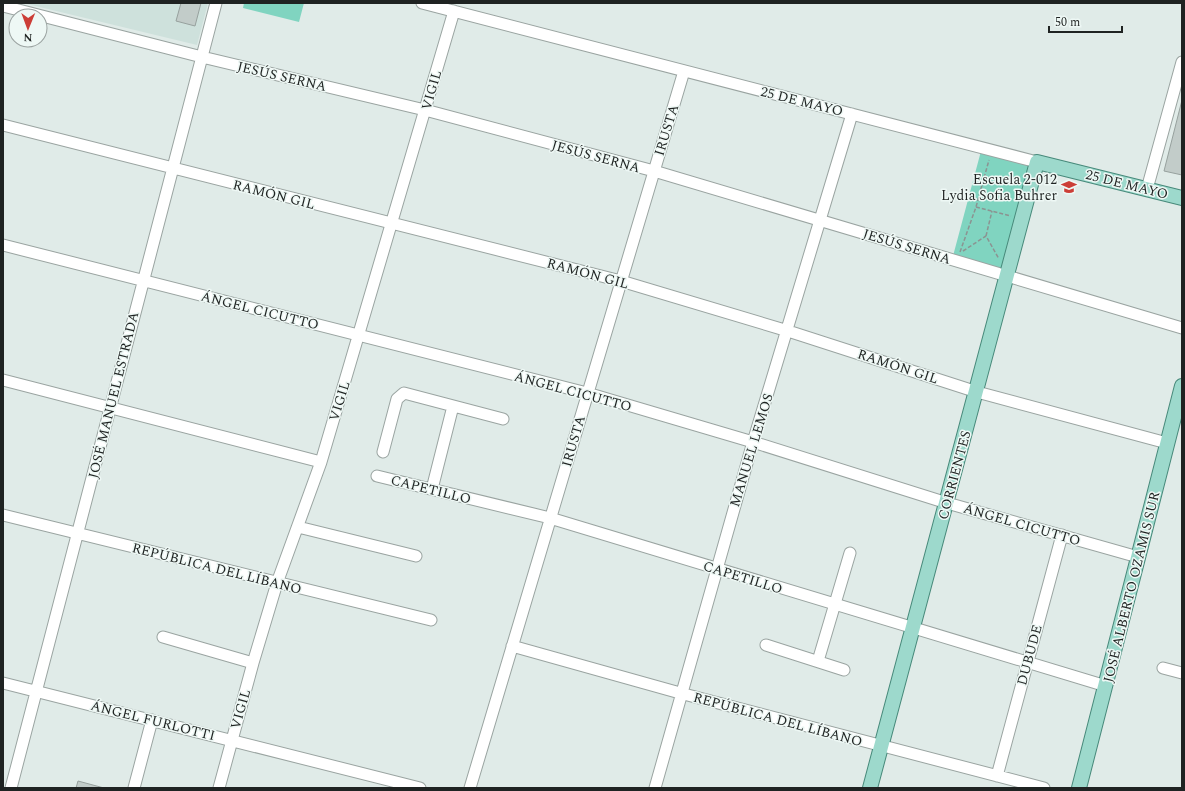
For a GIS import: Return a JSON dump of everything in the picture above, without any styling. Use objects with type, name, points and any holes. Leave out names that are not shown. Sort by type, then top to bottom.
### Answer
[{"type":"main road","name":"25 DE MAYO","points":[[1038,162],[1182,198]]},
{"type":"main road","name":"CORRIENTES","points":[[870,788],[1038,162]]},
{"type":"main road","name":"JOSÉ ALBERTO OZAMIS SUR","points":[[1079,788],[1182,388]]},
{"type":"street","name":"JOSÉ MANUEL ESTRADA","points":[[11,788],[216,3]]},
{"type":"street","name":"25 DE MAYO","points":[[422,3],[1038,162]]},
{"type":"street","name":"JESÚS SERNA","points":[[3,6],[202,57],[425,110],[654,171],[820,220],[1008,272],[1182,328]]},
{"type":"street","name":"VIGIL","points":[[219,788],[231,740],[277,583],[321,462],[454,11]]},
{"type":"street","points":[[1147,189],[1182,62]]},
{"type":"street","name":"IRUSTA","points":[[470,788],[684,70]]},
{"type":"street","name":"MANUEL LEMOS","points":[[654,788],[753,442],[852,114]]},
{"type":"street","name":"RAMÓN GIL","points":[[3,125],[621,281],[788,330],[977,392],[1167,443]]},
{"type":"street","name":"ÁNGEL CICUTTO","points":[[3,246],[359,334],[587,394],[753,442],[947,503],[1138,557]]},
{"type":"street","points":[[3,380],[321,462]]},
{"type":"street","points":[[383,452],[397,398],[404,392],[503,419]]},
{"type":"street","points":[[432,489],[453,406]]},
{"type":"street","name":"CAPETILLO","points":[[377,476],[550,518],[1106,686]]},
{"type":"street","name":"REPÚBLICA DEL LÍBANO","points":[[3,515],[431,620]]},
{"type":"street","points":[[298,527],[416,556]]},
{"type":"street","name":"DUBUDE","points":[[997,776],[1062,535]]},
{"type":"street","points":[[818,661],[850,553]]},
{"type":"street","points":[[163,637],[253,663]]},
{"type":"street","points":[[766,645],[844,670]]},
{"type":"street","name":"REPÚBLICA DEL LÍBANO","points":[[512,646],[680,693],[1044,788]]},
{"type":"street","points":[[1163,668],[1182,673]]},
{"type":"street","name":"ÁNGEL FURLOTTI","points":[[3,682],[420,788]]},
{"type":"street","points":[[134,788],[152,720]]},
{"type":"street","points":[[375,788],[378,777]]},
{"type":"path","points":[[986,236],[960,253],[976,207],[989,159]]},
{"type":"path","points":[[976,207],[1022,219]]},
{"type":"path","points":[[992,211],[986,236],[1008,272]]},
{"type":"shaded area","points":[[23,3],[208,3],[197,45]]},
{"type":"green space","points":[[244,3],[304,3],[299,22],[243,8]]},
{"type":"green space","points":[[981,151],[1031,165],[1002,270],[953,256]]},
{"type":"building","points":[[181,3],[201,3],[195,26],[176,21]]},
{"type":"building","points":[[1182,100],[1182,175],[1164,171]]},
{"type":"building","points":[[78,781],[104,788],[76,788]]},
{"type":"place","name":"Escuela 2-012 Lydia Sofia Buhrer","points":[[1069,187]]}]
